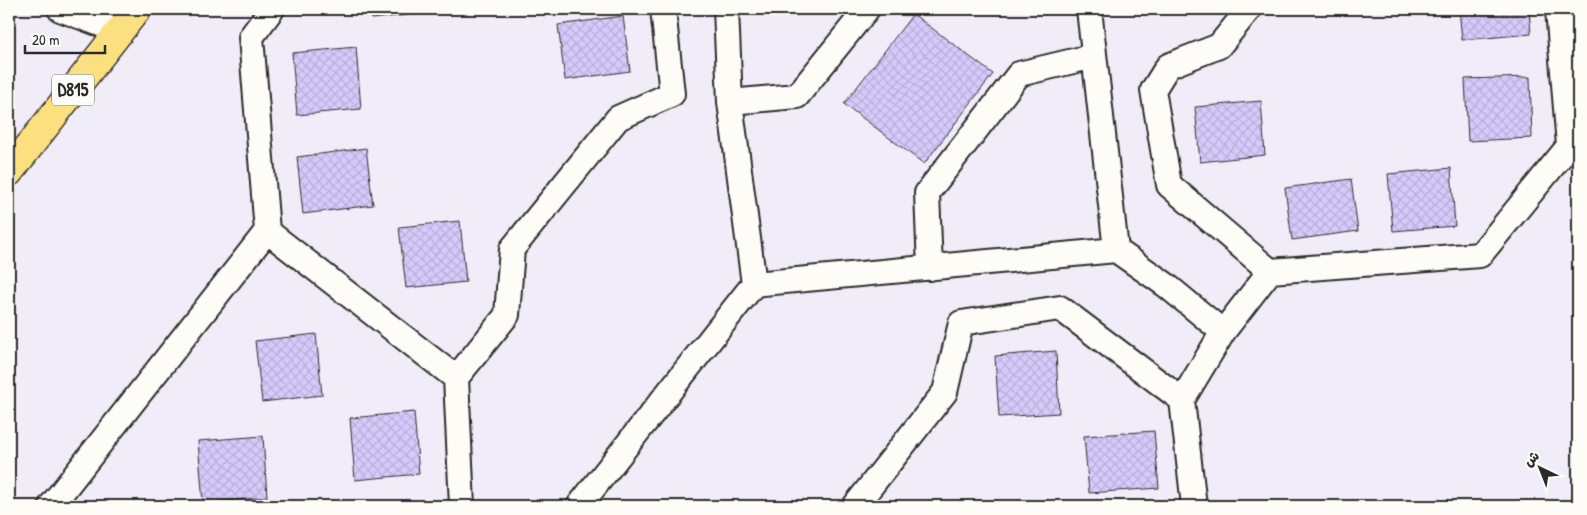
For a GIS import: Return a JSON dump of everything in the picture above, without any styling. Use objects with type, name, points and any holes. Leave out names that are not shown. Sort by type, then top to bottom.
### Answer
[{"type":"main road","name":"D815","points":[[9,172],[137,9]]},
{"type":"street","points":[[60,9],[119,31]]},
{"type":"street","points":[[51,506],[267,230],[251,37],[272,9]]},
{"type":"street","points":[[462,506],[456,378],[507,315],[512,249],[618,118],[672,94],[663,9]]},
{"type":"street","points":[[579,506],[754,284],[730,102],[726,9]]},
{"type":"street","points":[[730,102],[797,96],[868,9]]},
{"type":"street","points":[[1089,9],[1116,250]]},
{"type":"street","points":[[1249,9],[1219,46],[1168,66],[1153,90],[1169,185],[1270,271],[1480,255],[1569,146],[1558,9]]},
{"type":"street","points":[[930,268],[927,193],[1019,74],[1094,56]]},
{"type":"street","points":[[267,230],[456,378]]},
{"type":"street","points":[[754,284],[1116,250],[1166,285],[1223,332]]},
{"type":"street","points":[[1194,506],[1182,400],[1223,332],[1270,271]]},
{"type":"street","points":[[855,506],[945,392],[961,323],[1060,308],[1182,400]]},
{"type":"building","points":[[371,9],[434,9],[434,12],[372,19]]},
{"type":"building","points":[[1459,9],[1529,9],[1531,34],[1462,40]]},
{"type":"building","points":[[913,14],[993,74],[924,164],[844,104]]},
{"type":"building","points":[[623,16],[630,71],[565,80],[558,25]]},
{"type":"building","points":[[356,47],[361,109],[297,115],[292,53]]},
{"type":"building","points":[[1530,77],[1532,138],[1468,141],[1465,79]]},
{"type":"building","points":[[1261,101],[1265,155],[1200,162],[1195,107]]},
{"type":"building","points":[[366,148],[373,205],[303,214],[297,157]]},
{"type":"building","points":[[1451,168],[1455,226],[1393,231],[1388,174]]},
{"type":"building","points":[[1351,179],[1358,231],[1292,240],[1285,188]]},
{"type":"building","points":[[460,221],[466,282],[406,288],[399,227]]},
{"type":"building","points":[[316,334],[322,395],[262,402],[255,341]]},
{"type":"building","points":[[1056,351],[1059,413],[999,417],[995,356]]},
{"type":"building","points":[[414,412],[419,474],[355,480],[350,418]]},
{"type":"building","points":[[1154,431],[1159,488],[1089,493],[1084,436]]},
{"type":"building","points":[[263,436],[267,497],[203,503],[198,441]]}]
